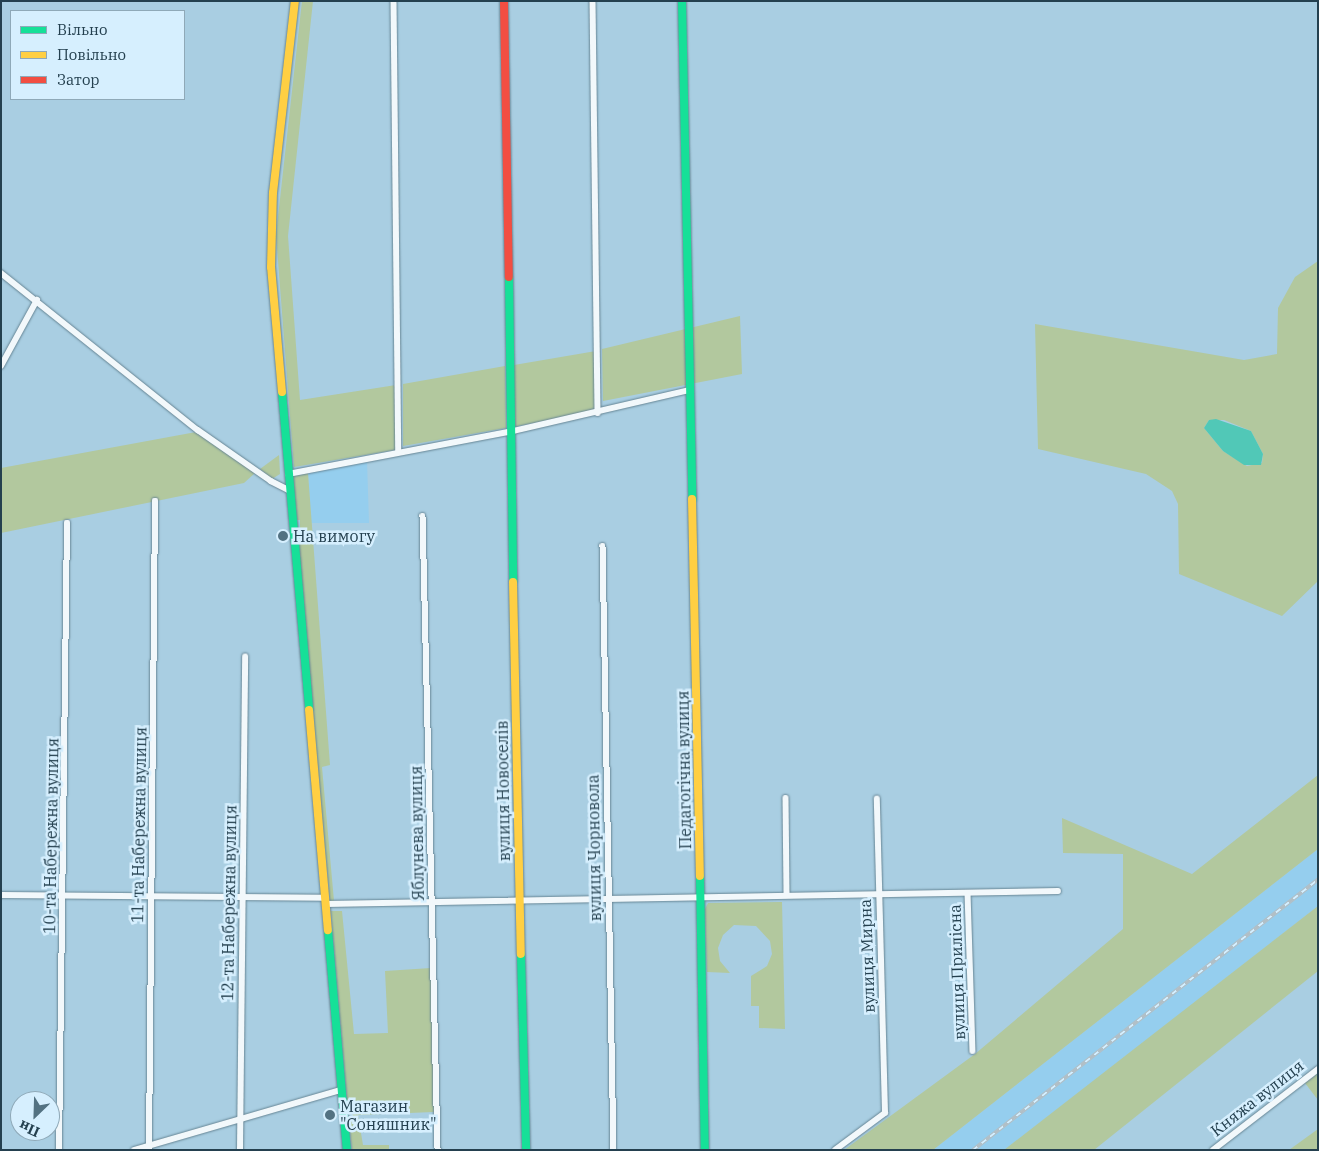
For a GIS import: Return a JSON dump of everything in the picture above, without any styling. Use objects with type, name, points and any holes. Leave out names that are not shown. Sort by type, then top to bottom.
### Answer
[{"type":"street","points":[[296,1],[270,234],[289,490],[347,1150]]},
{"type":"street","points":[[394,1],[399,452]]},
{"type":"street","name":"вулиця Новоселів","points":[[504,1],[509,178],[506,198],[509,219],[510,432],[526,1150]]},
{"type":"street","points":[[593,1],[598,413]]},
{"type":"street","name":"Педагогічна вулиця","points":[[682,1],[705,1150]]},
{"type":"street","points":[[1,273],[38,300],[198,430],[271,481],[289,490]]},
{"type":"street","points":[[1,366],[38,300]]},
{"type":"street","points":[[288,474],[510,432],[598,413],[689,390]]},
{"type":"street","name":"11-та Набережна вулиця","points":[[149,1147],[155,501]]},
{"type":"street","name":"Яблунева вулиця","points":[[423,516],[438,1150]]},
{"type":"street","name":"10-та Набережна вулиця","points":[[59,1150],[64,895],[67,522]]},
{"type":"street","name":"вулиця Чорновола","points":[[603,546],[614,1150]]},
{"type":"street","name":"12-та Набережна вулиця","points":[[240,1150],[245,657]]},
{"type":"street","points":[[786,798],[787,895]]},
{"type":"street","name":"вулиця Мирна","points":[[835,1150],[885,1113],[877,799]]},
{"type":"street","points":[[1,895],[152,896],[432,903],[700,896],[1058,891]]},
{"type":"street","name":"вулиця Прилісна","points":[[968,893],[974,1051]]},
{"type":"street","name":"Княжа вулиця","points":[[1212,1150],[1318,1069]]},
{"type":"street","points":[[134,1150],[341,1090]]},
{"type":"shaded area","points":[[302,1],[313,1],[288,236],[300,400],[396,385],[395,450],[294,467],[276,235]]},
{"type":"shaded area","points":[[1318,261],[1318,581],[1282,616],[1179,574],[1178,504],[1172,491],[1146,474],[1038,449],[1035,324],[1244,360],[1277,354],[1278,308],[1295,277]],"holes":[[[1209,420],[1224,420],[1251,431],[1263,454],[1262,463],[1247,466],[1223,451],[1204,428]]]},
{"type":"shaded area","points":[[740,316],[742,374],[603,401],[602,349]]},
{"type":"shaded area","points":[[596,351],[595,411],[513,427],[514,365]]},
{"type":"shaded area","points":[[505,366],[506,428],[403,446],[403,384]]},
{"type":"shaded area","points":[[1216,419],[1251,431],[1263,454],[1261,465],[1244,465],[1223,451],[1204,428],[1209,420]]},
{"type":"shaded area","points":[[196,432],[255,473],[244,483],[1,533],[1,468]]},
{"type":"shaded area","points":[[279,455],[280,474],[272,479],[260,469]]},
{"type":"shaded area","points":[[367,461],[369,523],[311,523],[308,473]]},
{"type":"shaded area","points":[[308,473],[330,765],[322,767],[334,901],[330,901],[297,529],[300,528],[300,520],[296,520],[293,476]]},
{"type":"shaded area","points":[[1318,775],[1318,849],[933,1150],[844,1150],[975,1054],[1123,929],[1123,854],[1063,853],[1062,818],[1192,874]]},
{"type":"shaded area","points":[[1318,849],[1318,906],[1032,1130],[1004,1150],[933,1150]]},
{"type":"shaded area","points":[[782,902],[785,1029],[759,1028],[759,1006],[751,1006],[751,976],[767,966],[772,954],[770,941],[756,926],[734,925],[723,935],[718,948],[720,961],[730,973],[707,972],[705,909],[708,903]]},
{"type":"shaded area","points":[[1318,906],[1318,971],[1094,1150],[1004,1150]]},
{"type":"shaded area","points":[[331,911],[342,911],[354,1034],[388,1033],[385,971],[431,968],[434,1112],[358,1115],[363,1145],[389,1145],[389,1150],[352,1150],[349,1120],[353,1119],[352,1110],[348,1110]]},
{"type":"shaded area","points":[[1318,1073],[1318,1100],[1305,1083]]},
{"type":"shaded area","points":[[1318,1129],[1318,1150],[1289,1150]]},
{"type":"railway","points":[[973,1150],[1318,879]]},
{"type":"traffic: fast","points":[[682,1],[692,499]]},
{"type":"traffic: fast","points":[[509,277],[513,582]]},
{"type":"traffic: fast","points":[[282,392],[309,710]]},
{"type":"traffic: fast","points":[[700,876],[705,1150]]},
{"type":"traffic: fast","points":[[328,930],[347,1150]]},
{"type":"traffic: fast","points":[[521,954],[526,1150]]},
{"type":"traffic: slow","points":[[282,392],[271,267],[273,193],[295,1]]},
{"type":"traffic: slow","points":[[692,499],[700,876]]},
{"type":"traffic: slow","points":[[513,582],[521,954]]},
{"type":"traffic: slow","points":[[309,710],[328,930]]},
{"type":"traffic: jam","points":[[504,1],[509,277]]},
{"type":"place","name":"На вимогу","points":[[283,536]]},
{"type":"place","name":"Магазин \"Соняшник\"","points":[[330,1115]]}]
